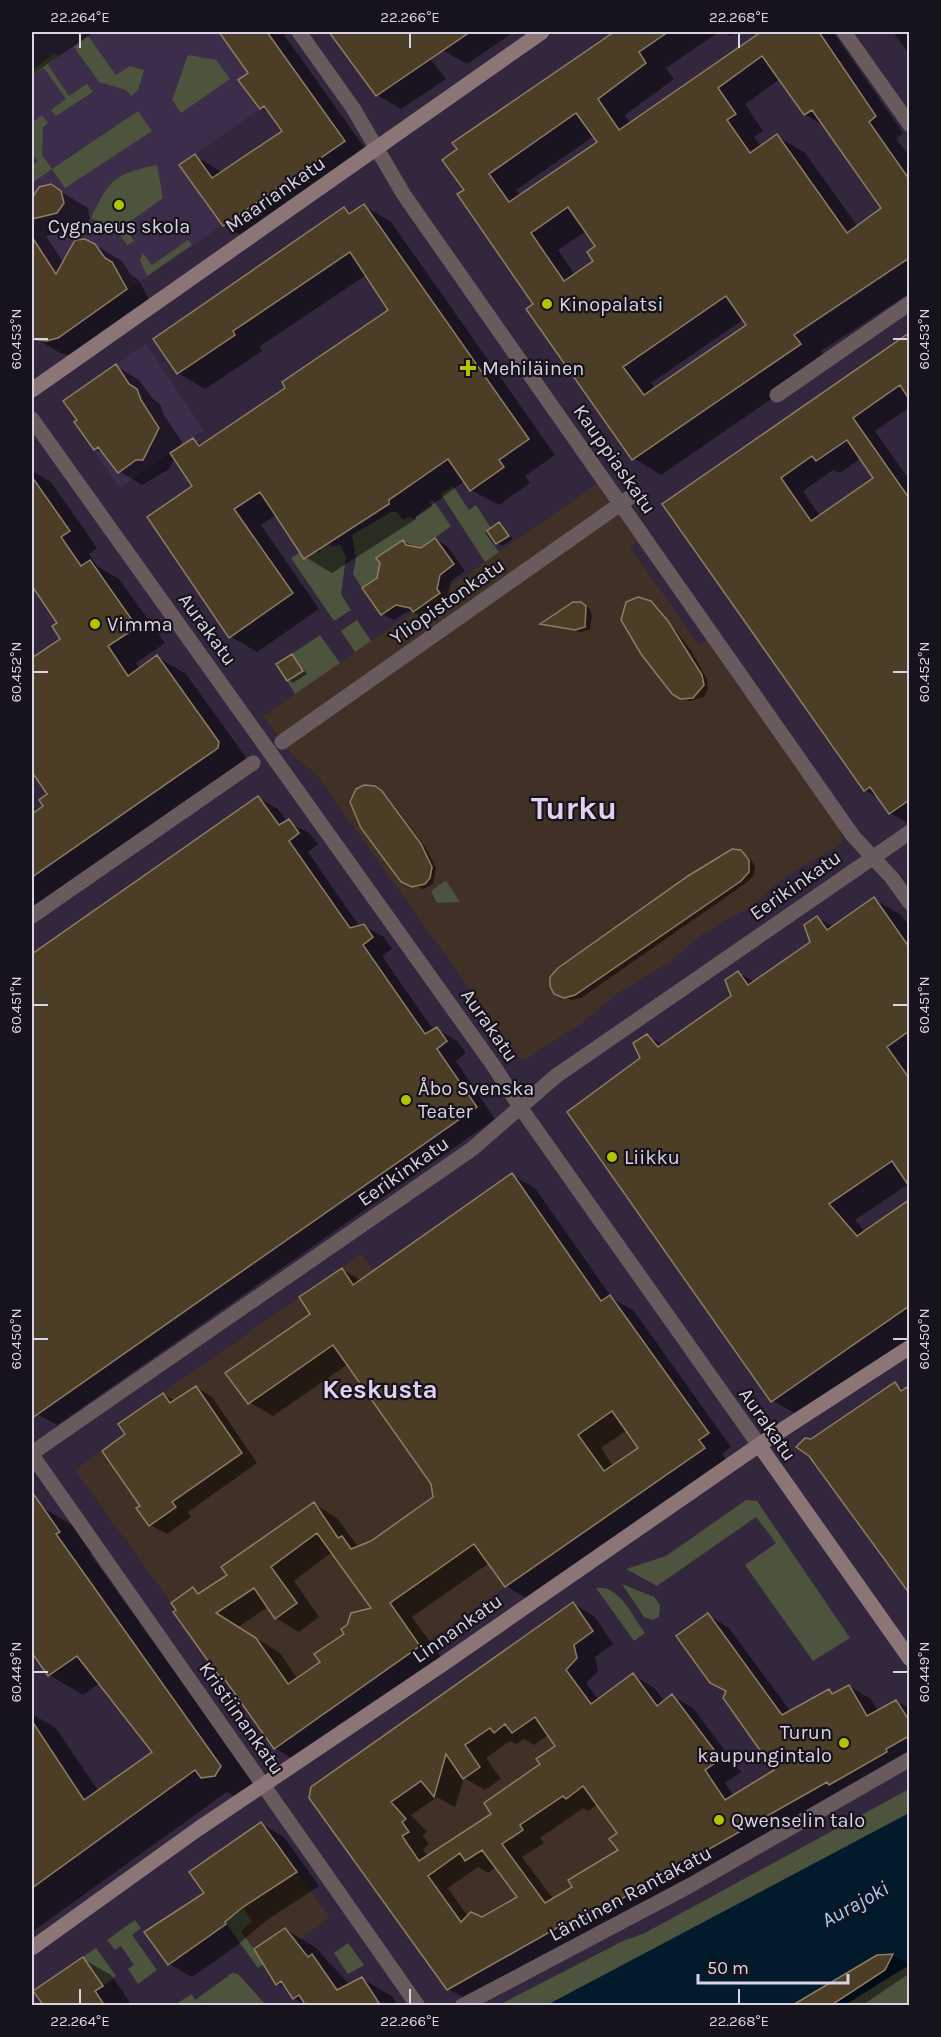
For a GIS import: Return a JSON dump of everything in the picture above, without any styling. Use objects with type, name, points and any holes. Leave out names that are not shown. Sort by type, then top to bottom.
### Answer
[{"type":"main road","name":"Maariankatu","points":[[32,390],[542,32]]},
{"type":"main road","name":"Linnankatu","points":[[32,1948],[264,1785],[759,1445],[909,1347]]},
{"type":"main road","name":"Aurakatu","points":[[759,1445],[909,1659]]},
{"type":"street","name":"Kauppiaskatu","points":[[299,32],[353,108],[404,195],[484,310],[853,836],[909,903]]},
{"type":"street","points":[[844,32],[909,124]]},
{"type":"street","points":[[777,395],[909,303]]},
{"type":"street","name":"Aurakatu","points":[[32,419],[493,1065],[520,1107],[759,1445]]},
{"type":"street","name":"Yliopistonkatu","points":[[282,742],[636,493]]},
{"type":"street","points":[[32,916],[253,763]]},
{"type":"street","name":"Eerikinkatu","points":[[32,1454],[472,1149],[562,1071],[909,832]]},
{"type":"street","name":"Kristiinankatu","points":[[32,1454],[418,2006]]},
{"type":"street","name":"Läntinen Rantakatu","points":[[462,2006],[689,1886],[909,1759]]},
{"type":"shaded area","points":[[32,32],[267,32],[302,80],[179,165],[222,225],[62,336],[46,341],[32,338],[32,165],[37,161],[32,153]]},
{"type":"shaded area","points":[[146,344],[204,430],[120,488],[74,422],[76,420],[63,401]]},
{"type":"shaded area","points":[[597,484],[637,542],[630,547],[699,645],[706,640],[840,830],[843,843],[782,879],[753,905],[701,935],[670,962],[615,995],[585,1021],[525,1060],[518,1057],[316,774],[292,755],[263,716]]},
{"type":"shaded area","points":[[512,1173],[601,1301],[709,1433],[700,1440],[705,1448],[274,1749],[223,1677],[221,1679],[174,1612],[176,1610],[75,1470],[125,1434],[118,1424],[361,1254],[373,1270]]},
{"type":"shaded area","points":[[517,1643],[666,1873],[565,1931],[561,1926],[447,1990],[309,1798],[311,1787]]},
{"type":"shaded area","points":[[261,1822],[330,1918],[258,1968],[189,1872]]},
{"type":"green space","points":[[88,36],[116,75],[130,66],[144,70],[138,90],[131,96],[126,90],[99,82],[74,47]]},
{"type":"green space","points":[[55,53],[59,56],[48,65],[69,96],[87,84],[93,92],[56,116],[51,110],[66,99],[44,68],[32,75],[32,70]]},
{"type":"green space","points":[[188,55],[216,60],[230,79],[181,113],[172,100]]},
{"type":"green space","points":[[138,111],[152,131],[65,188],[52,169]]},
{"type":"green space","points":[[42,115],[48,123],[43,127],[42,155],[52,169],[32,183],[32,165],[37,161],[32,153],[32,123]]},
{"type":"green space","points":[[157,165],[163,198],[124,226],[134,241],[127,245],[115,228],[91,218],[103,195],[115,180],[122,175]]},
{"type":"green space","points":[[188,240],[192,245],[147,276],[140,260],[143,253],[152,265]]},
{"type":"green space","points":[[453,486],[469,510],[476,505],[491,528],[485,533],[499,552],[485,562],[441,494]]},
{"type":"green space","points":[[433,500],[451,526],[421,548],[406,545],[403,540],[376,558],[380,563],[377,578],[362,588],[353,574],[356,558],[352,535],[391,512],[397,512],[403,520],[409,517],[413,519],[433,506],[429,502]]},
{"type":"green space","points":[[328,542],[331,547],[340,545],[346,557],[341,594],[351,610],[334,621],[291,558],[300,552],[316,550],[318,553],[321,551],[319,548]]},
{"type":"green space","points":[[357,620],[371,641],[355,652],[341,631]]},
{"type":"green space","points":[[320,635],[340,663],[295,694],[287,681],[302,670],[292,654]]},
{"type":"green space","points":[[445,881],[460,902],[437,903],[431,891]]},
{"type":"green space","points":[[746,1500],[757,1501],[850,1638],[813,1661],[745,1565],[776,1543],[756,1517],[657,1586],[626,1569],[666,1556]]},
{"type":"green space","points":[[622,1584],[654,1597],[660,1605],[659,1617],[653,1620],[644,1617]]},
{"type":"green space","points":[[596,1588],[604,1588],[618,1596],[645,1633],[634,1641]]},
{"type":"green space","points":[[909,1789],[909,2005],[497,2006],[625,1940],[643,1934]]},
{"type":"green space","points":[[244,1908],[252,1922],[241,1931],[264,1964],[258,1968],[225,1922]]},
{"type":"green space","points":[[135,1920],[141,1928],[132,1935],[157,1970],[138,1984],[128,1969],[134,1965],[121,1946],[115,1950],[107,1940]]},
{"type":"green space","points":[[348,1943],[364,1965],[348,1974],[334,1953]]},
{"type":"green space","points":[[96,1948],[116,1976],[103,1986],[83,1957]]},
{"type":"green space","points":[[232,1973],[238,1974],[266,2005],[208,2005],[205,2002],[202,2005],[174,2005],[192,1994],[195,2000]]},
{"type":"water","name":"Aurajoki","points":[[909,1813],[909,1965],[845,2005],[545,2006]]},
{"type":"building","points":[[219,32],[267,32],[345,141],[223,226],[179,165],[195,154],[212,178],[282,131],[264,106],[260,109],[238,80],[248,73]]},
{"type":"building","points":[[329,32],[470,32],[376,96]]},
{"type":"building","points":[[614,32],[668,32],[639,52],[646,63],[598,99],[619,130],[761,32],[819,32],[876,116],[869,122],[909,179],[909,258],[794,335],[801,344],[632,460],[526,309],[533,304],[457,194],[464,190],[442,160],[457,149],[452,143]],"holes":[[[762,56],[804,115],[812,110],[881,208],[847,233],[777,134],[750,153],[727,120],[736,114],[718,88]],[[576,113],[597,142],[509,202],[489,174]],[[568,207],[595,246],[587,252],[593,261],[564,281],[531,233]],[[726,296],[746,325],[644,395],[623,367]]]},
{"type":"building","points":[[51,184],[61,191],[64,203],[57,213],[32,219],[32,198],[39,187]]},
{"type":"building","points":[[364,204],[529,439],[499,460],[504,467],[470,491],[448,459],[389,500],[389,504],[304,559],[260,492],[234,509],[293,593],[229,638],[147,517],[192,486],[170,453],[193,438],[199,446],[285,388],[282,382],[388,310],[350,252],[233,331],[235,335],[177,374],[153,339],[344,207],[349,214]]},
{"type":"building","points":[[32,237],[56,274],[75,240],[85,239],[95,244],[105,258],[112,262],[127,289],[58,338],[46,341],[32,339]]},
{"type":"building","points":[[909,333],[909,399],[900,385],[853,418],[909,498],[909,800],[889,814],[870,787],[864,791],[662,504]],"holes":[[[847,440],[873,478],[811,521],[781,478],[812,456],[816,461]]]},
{"type":"building","points":[[116,364],[129,384],[137,389],[141,400],[159,428],[143,460],[136,460],[118,473],[98,447],[94,450],[74,422],[77,420],[63,401]]},
{"type":"building","points":[[32,477],[70,531],[61,537],[81,566],[90,560],[137,627],[108,646],[128,676],[157,655],[219,742],[218,748],[32,877],[32,814],[43,806],[39,800],[47,794],[32,772],[32,658],[60,639],[52,626],[57,623],[32,586]]},
{"type":"building","points":[[499,522],[509,536],[496,544],[487,531]]},
{"type":"building","points":[[435,538],[454,564],[440,575],[437,589],[440,593],[413,612],[410,608],[396,605],[381,615],[362,588],[377,578],[380,563],[376,558],[403,540],[406,545],[421,548]]},
{"type":"building","points":[[638,597],[651,601],[668,621],[702,675],[704,685],[693,698],[680,699],[672,694],[641,654],[621,620],[626,602]]},
{"type":"building","points":[[573,602],[581,602],[586,606],[585,627],[575,630],[540,624]]},
{"type":"building","points":[[292,654],[303,671],[287,681],[276,664]]},
{"type":"building","points":[[364,785],[375,786],[382,791],[421,844],[432,867],[430,878],[425,884],[412,887],[401,882],[361,828],[350,802],[356,789]]},
{"type":"building","points":[[258,796],[279,825],[289,819],[299,833],[289,841],[350,928],[364,924],[373,937],[363,945],[425,1034],[437,1027],[447,1041],[437,1049],[477,1107],[32,1418],[32,954]]},
{"type":"building","points":[[732,849],[741,850],[749,860],[749,872],[741,881],[575,995],[564,998],[554,994],[550,986],[550,977],[558,968],[688,876]]},
{"type":"building","points":[[874,897],[909,947],[909,1031],[887,1047],[909,1078],[909,1186],[892,1161],[829,1204],[857,1236],[909,1200],[909,1306],[771,1402],[567,1112],[640,1058],[633,1043],[647,1034],[658,1047],[731,996],[725,980],[738,971],[748,985],[810,942],[804,925],[817,916],[827,930]]},
{"type":"building","points":[[512,1173],[601,1301],[610,1295],[709,1433],[699,1440],[705,1448],[505,1587],[474,1544],[390,1603],[420,1646],[274,1749],[173,1612],[176,1610],[171,1603],[193,1587],[198,1594],[227,1575],[221,1567],[314,1502],[338,1538],[342,1536],[351,1549],[371,1541],[433,1497],[431,1484],[333,1345],[248,1404],[225,1373],[310,1314],[299,1297],[342,1268],[353,1285]],"holes":[[[612,1411],[638,1448],[604,1471],[578,1435]],[[317,1533],[371,1608],[351,1613],[347,1625],[341,1629],[344,1634],[314,1654],[320,1662],[288,1684],[256,1638],[216,1613],[254,1588],[275,1619],[297,1603],[271,1567]]]},
{"type":"building","points":[[895,1382],[901,1391],[909,1386],[909,1593],[809,1456],[796,1447],[805,1438],[811,1439]]},
{"type":"building","points":[[196,1386],[242,1453],[172,1502],[176,1507],[149,1526],[136,1508],[140,1506],[102,1451],[125,1434],[118,1424],[163,1393],[170,1403]]},
{"type":"building","points":[[32,1492],[60,1532],[56,1534],[221,1766],[215,1776],[201,1778],[195,1770],[32,1888],[32,1721],[84,1800],[152,1752],[77,1656],[48,1676],[32,1653]]},
{"type":"building","points":[[573,1602],[593,1631],[574,1645],[577,1658],[566,1670],[591,1704],[633,1673],[657,1706],[672,1694],[721,1759],[705,1770],[725,1800],[774,1770],[723,1698],[726,1691],[710,1683],[676,1636],[708,1613],[782,1715],[829,1689],[832,1694],[849,1685],[867,1716],[896,1700],[909,1720],[909,1736],[886,1749],[887,1752],[829,1785],[827,1782],[565,1931],[562,1925],[447,1990],[309,1798],[311,1787]],"holes":[[[535,1717],[555,1746],[536,1759],[540,1764],[484,1803],[491,1814],[419,1861],[402,1836],[409,1832],[402,1822],[406,1819],[391,1802],[421,1781],[434,1797],[446,1754],[463,1779],[480,1767],[465,1745],[490,1728],[494,1733],[505,1724],[512,1733]],[[583,1786],[617,1833],[609,1839],[618,1850],[568,1880],[572,1887],[545,1903],[502,1844],[523,1830],[520,1825],[563,1796],[566,1799]],[[482,1850],[517,1897],[482,1917],[471,1912],[461,1922],[428,1876],[460,1853],[465,1861]]]},
{"type":"building","points":[[261,1822],[297,1872],[243,1907],[225,1922],[226,1924],[168,1965],[144,1932],[204,1893],[189,1872]]},
{"type":"building","points":[[285,1928],[308,1957],[312,1954],[337,1990],[362,1977],[381,2006],[306,2006],[299,1995],[293,1999],[281,1981],[276,1985],[254,1949]]},
{"type":"building","points":[[893,1954],[885,1970],[830,2006],[791,2006],[877,1955]]},
{"type":"building","points":[[83,1957],[103,1986],[95,1991],[105,2006],[44,2006],[33,1991]]},
{"type":"place","name":"Cygnaeus skola","points":[[119,205]]},
{"type":"place","name":"Kinopalatsi","points":[[547,304]]},
{"type":"place","name":"Mehiläinen","points":[[468,368]]},
{"type":"place","name":"Vimma","points":[[95,624]]},
{"type":"place","name":"Åbo Svenska Teater","points":[[406,1100]]},
{"type":"place","name":"Liikku","points":[[612,1157]]},
{"type":"place","name":"Turun kaupungintalo","points":[[844,1743]]},
{"type":"place","name":"Qwenselin talo","points":[[719,1820]]},
{"type":"district","name":"Turku","points":[[574,808]]},
{"type":"district","name":"Keskusta","points":[[380,1389]]}]
